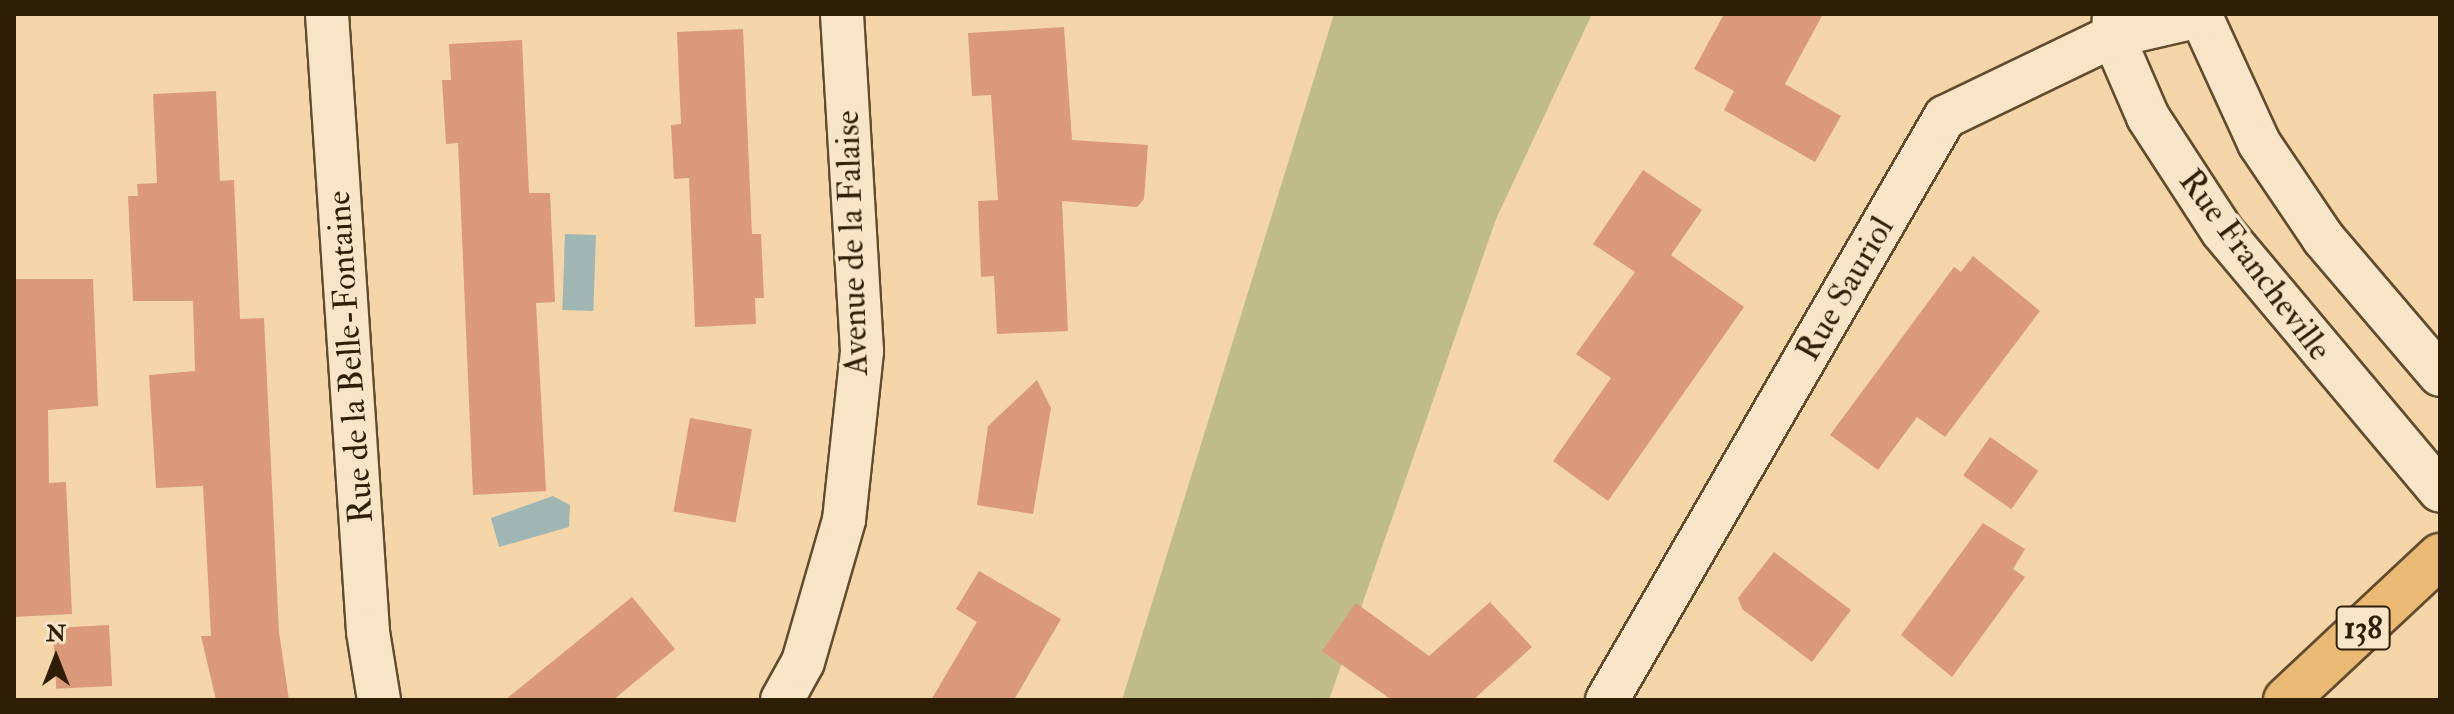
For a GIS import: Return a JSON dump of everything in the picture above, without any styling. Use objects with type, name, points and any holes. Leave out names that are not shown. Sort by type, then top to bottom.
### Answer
[{"type":"main road","name":"138","points":[[2286,700],[2440,556]]},
{"type":"street","name":"Rue de la Belle-Fontaine","points":[[327,14],[368,632],[379,700]]},
{"type":"street","name":"Avenue de la Falaise","points":[[782,700],[803,662],[844,520],[862,351],[842,14]]},
{"type":"street","name":"Rue Sauriol","points":[[1607,700],[1945,117],[2114,25],[2200,15]]},
{"type":"street","name":"Rue Francheville","points":[[2200,15],[2259,143],[2323,238],[2440,375]]},
{"type":"street","name":"Rue Francheville","points":[[2114,25],[2148,117],[2255,277],[2440,491]]},
{"type":"shaded area","points":[[1334,14],[1592,14],[1496,219],[1329,700],[1122,700]]},
{"type":"water","points":[[565,234],[596,235],[593,311],[562,310]]},
{"type":"water","points":[[553,496],[570,505],[569,527],[499,547],[491,518]]},
{"type":"building","points":[[1724,14],[1823,14],[1785,84],[1841,116],[1815,162],[1724,110],[1734,91],[1694,69]]},
{"type":"building","points":[[1064,27],[1072,140],[1148,145],[1144,199],[1137,207],[1062,201],[1068,331],[997,334],[994,276],[981,277],[978,201],[998,200],[991,95],[972,96],[968,33]]},
{"type":"building","points":[[743,29],[752,234],[761,234],[764,298],[755,298],[756,324],[695,327],[689,178],[674,179],[671,125],[681,124],[677,32]]},
{"type":"building","points":[[522,40],[529,193],[550,193],[555,302],[536,303],[546,491],[473,495],[458,143],[446,144],[442,80],[451,80],[449,44]]},
{"type":"building","points":[[216,91],[220,181],[234,180],[240,319],[264,318],[279,632],[289,700],[216,700],[201,636],[211,636],[203,486],[156,488],[149,375],[195,371],[193,301],[133,301],[128,196],[138,196],[137,184],[157,183],[153,94]]},
{"type":"building","points":[[1643,170],[1702,210],[1671,255],[1744,307],[1608,501],[1553,461],[1611,378],[1576,354],[1635,272],[1593,244]]},
{"type":"building","points":[[1973,256],[2040,311],[1945,437],[1917,417],[1878,470],[1830,435],[1954,267],[1961,272]]},
{"type":"building","points":[[14,279],[93,279],[98,406],[48,410],[49,483],[66,482],[72,614],[14,617]]},
{"type":"building","points":[[1037,380],[1051,408],[1033,514],[977,505],[988,426]]},
{"type":"building","points":[[690,418],[752,429],[736,522],[674,512]]},
{"type":"building","points":[[1990,437],[2038,471],[2011,509],[1963,476]]},
{"type":"building","points":[[1983,523],[2025,549],[2013,569],[2025,577],[1952,677],[1901,635]]},
{"type":"building","points":[[1774,552],[1851,610],[1812,662],[1742,609],[1738,598]]},
{"type":"building","points":[[979,571],[1061,619],[1014,700],[931,700],[977,622],[956,609]]},
{"type":"building","points":[[632,597],[675,649],[613,700],[505,700]]},
{"type":"building","points":[[1490,602],[1532,647],[1473,700],[1392,700],[1322,651],[1356,603],[1429,656]]},
{"type":"building","points":[[109,625],[112,686],[56,689],[53,628]]}]
